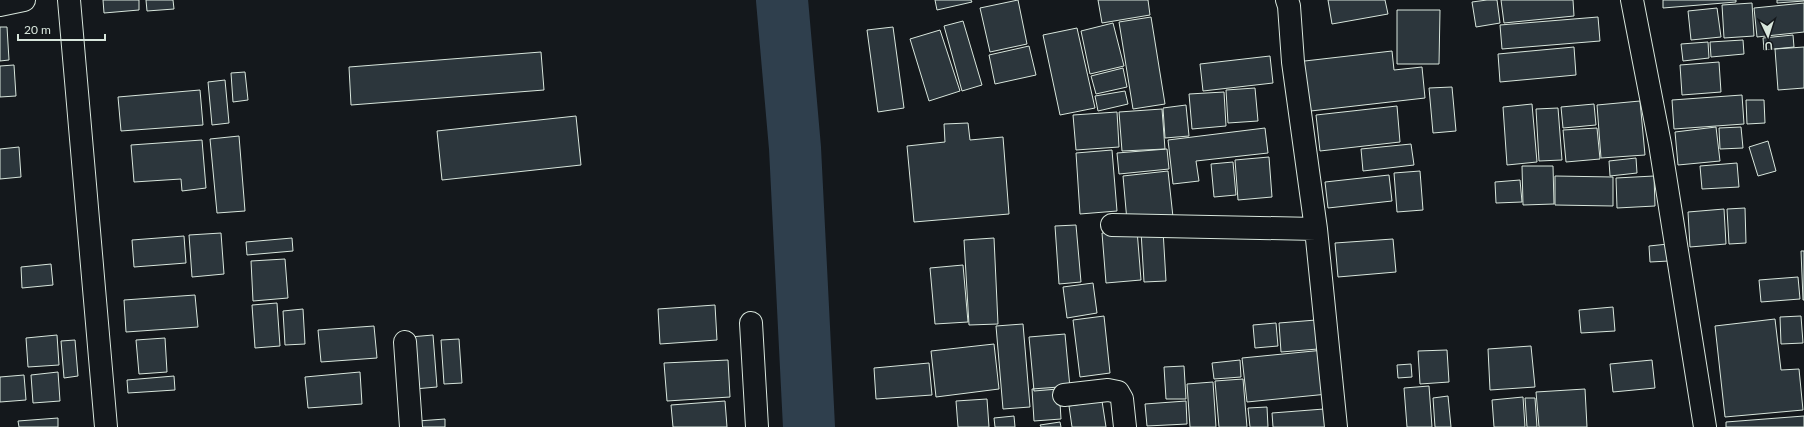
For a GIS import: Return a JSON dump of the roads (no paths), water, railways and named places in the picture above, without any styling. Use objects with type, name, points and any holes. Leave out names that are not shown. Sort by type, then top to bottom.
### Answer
[{"type":"street","points":[[0,5],[24,0]]},
{"type":"street","points":[[69,0],[106,427]]},
{"type":"street","points":[[1287,0],[1289,6],[1293,62],[1316,229],[1336,427]]},
{"type":"street","points":[[1632,0],[1660,144],[1705,427]]},
{"type":"street","points":[[1112,225],[1316,229]]},
{"type":"street","points":[[751,323],[758,427]]},
{"type":"street","points":[[405,342],[411,427]]},
{"type":"street","points":[[1064,394],[1108,390],[1118,392],[1122,399],[1125,427]]},
{"type":"waterway","points":[[782,0],[795,148],[809,427]]}]
